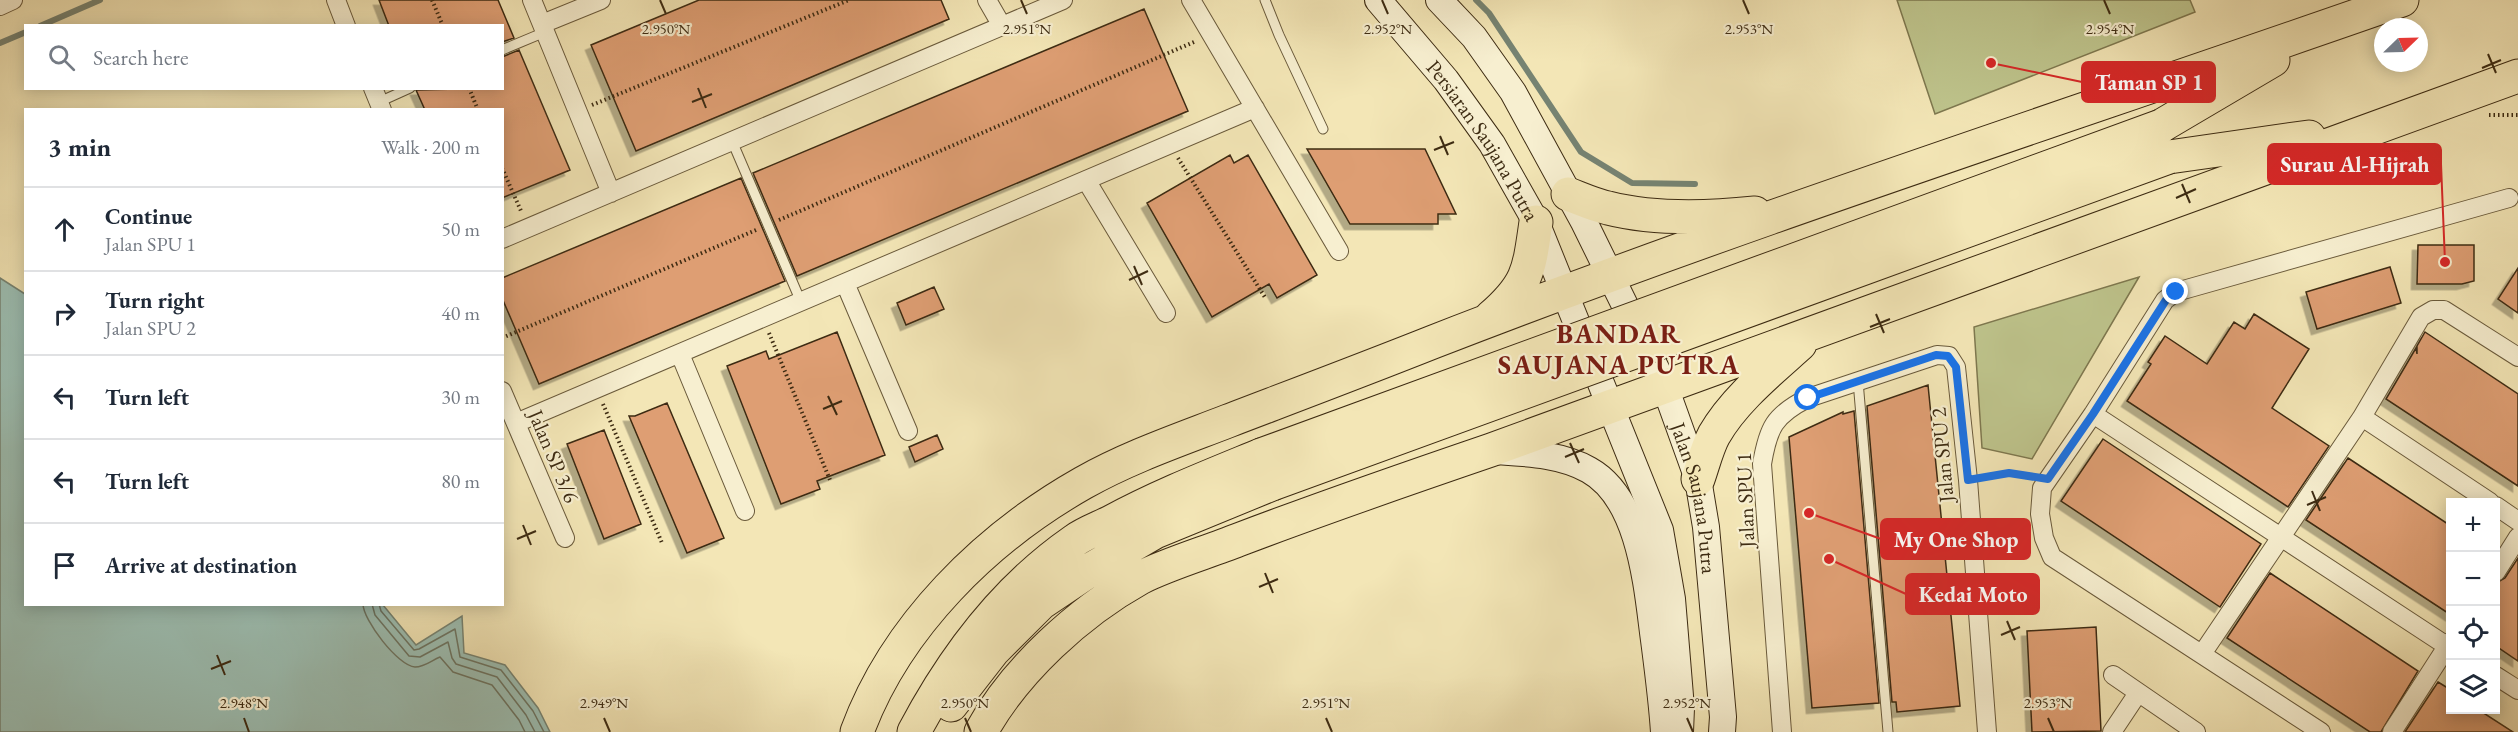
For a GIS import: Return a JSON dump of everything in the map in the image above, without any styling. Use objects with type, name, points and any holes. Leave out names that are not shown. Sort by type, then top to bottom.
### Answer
[{"type":"highway","points":[[857,732],[884,675],[919,623],[950,586],[1014,529],[1082,484],[1139,456],[1564,293],[2402,0]]},
{"type":"highway","points":[[914,732],[937,688],[978,630],[1024,582],[1075,540],[1149,501],[1267,470],[2165,141],[2339,22]]},
{"type":"highway","points":[[981,732],[1011,689],[1038,657],[1079,619],[1141,578],[1329,506],[1491,450],[2518,76]]},
{"type":"highway","points":[[2165,141],[2376,127]]},
{"type":"highway","points":[[1568,194],[1606,208],[1637,214],[1718,217],[1806,207]]},
{"type":"highway","points":[[1485,322],[1509,302],[1525,280],[1536,222]]},
{"type":"highway","points":[[1698,479],[1713,436],[1726,418],[1757,383],[1812,333]]},
{"type":"highway","points":[[938,732],[949,707],[993,651],[1041,603],[1093,568],[1267,470]]},
{"type":"main road","name":"Persiaran Saujana Putra","points":[[1378,0],[1446,80],[1486,135],[1536,222],[1564,293]]},
{"type":"main road","points":[[1438,0],[1474,37],[1513,92],[1611,277]]},
{"type":"main road","name":"Jalan Saujana Putra","points":[[1611,277],[1665,387],[1698,479],[1706,527],[1723,717],[1722,732]]},
{"type":"main road","name":"Jalan Saujana Putra","points":[[1564,293],[1660,530],[1672,599],[1681,708],[1680,732]]},
{"type":"main road","points":[[1491,450],[1548,456],[1571,462],[1590,470],[1611,490],[1629,520],[1642,556],[1664,732]]},
{"type":"street","points":[[0,6],[14,0]]},
{"type":"street","points":[[336,0],[345,24]]},
{"type":"street","points":[[532,0],[612,193]]},
{"type":"street","points":[[544,28],[601,0]]},
{"type":"street","points":[[987,0],[1002,26]]},
{"type":"street","points":[[504,238],[1063,0]]},
{"type":"street","points":[[1191,0],[1340,251]]},
{"type":"street","points":[[516,423],[1255,108]]},
{"type":"street","points":[[1086,180],[1166,313]]},
{"type":"street","points":[[2321,732],[2052,557],[2044,538],[2040,514],[2042,488],[2093,414],[2166,300],[2176,292],[2509,198]]},
{"type":"street","points":[[845,283],[908,431]]},
{"type":"street","points":[[2202,654],[2362,417],[2421,317],[2433,310],[2444,310],[2518,357]]},
{"type":"street","points":[[680,354],[745,512]]},
{"type":"street","name":"Jalan SPU 1","points":[[1782,732],[1762,464],[1766,438],[1774,422],[1788,408],[1808,398],[1936,355],[1948,356]]},
{"type":"street","name":"Jalan SPU 2","points":[[1948,356],[1956,367],[1968,480],[1987,732]]},
{"type":"street","name":"Jalan SP 3/6","points":[[504,396],[565,538]]},
{"type":"street","points":[[2093,414],[2446,642]]},
{"type":"street","points":[[2362,417],[2484,498]]},
{"type":"street","points":[[2500,509],[2518,521]]},
{"type":"street","points":[[2500,566],[2518,537]]},
{"type":"street","points":[[2392,732],[2446,651]]},
{"type":"street","points":[[2113,675],[2196,732]]},
{"type":"street","points":[[2500,679],[2518,690]]},
{"type":"street","points":[[2112,732],[2138,693]]},
{"type":"lane","points":[[1265,0],[1323,129]]},
{"type":"lane","points":[[504,49],[544,28]]},
{"type":"lane","points":[[378,100],[405,90]]},
{"type":"lane","points":[[732,141],[801,302]]},
{"type":"lane","points":[[1858,381],[1888,732]]},
{"type":"path","points":[[432,0],[442,24]]},
{"type":"path","points":[[578,111],[849,0]]},
{"type":"path","points":[[504,337],[1212,35]]},
{"type":"path","points":[[470,90],[477,108]]},
{"type":"path","points":[[1169,145],[1266,299]]},
{"type":"path","points":[[504,173],[528,228]]},
{"type":"path","points":[[763,318],[830,480]]},
{"type":"path","points":[[597,389],[662,543]]},
{"type":"path","points":[[1968,480],[2009,473],[2048,479]]},
{"type":"green space","points":[[1897,0],[2190,0],[2195,12],[1935,114]]},
{"type":"green space","points":[[2139,277],[2032,459],[1982,448],[1974,327]]},
{"type":"water","points":[[0,278],[24,293],[24,606],[384,606],[416,645],[462,616],[464,653],[505,665],[538,708],[550,732],[0,732]]},
{"type":"building","points":[[379,0],[498,0],[514,38],[504,41],[504,24],[388,24]]},
{"type":"building","points":[[699,0],[941,0],[949,19],[636,151],[591,45]]},
{"type":"building","points":[[1144,9],[1188,111],[797,276],[753,173]]},
{"type":"building","points":[[519,50],[570,170],[504,197],[504,108],[424,108],[416,90],[504,90],[504,56]]},
{"type":"building","points":[[1307,149],[1425,149],[1456,214],[1438,214],[1438,224],[1350,224]]},
{"type":"building","points":[[1230,155],[1234,163],[1248,155],[1317,275],[1277,298],[1269,284],[1212,317],[1147,203]]},
{"type":"building","points":[[741,178],[785,281],[539,384],[504,303],[504,277]]},
{"type":"building","points":[[2418,245],[2474,245],[2474,281],[2462,284],[2417,284]]},
{"type":"building","points":[[2390,267],[2401,303],[2317,329],[2306,292]]},
{"type":"building","points":[[2518,268],[2518,313],[2498,299]]},
{"type":"building","points":[[934,287],[944,309],[906,325],[897,303]]},
{"type":"building","points":[[2254,314],[2309,349],[2272,408],[2329,446],[2288,507],[2127,401],[2151,364],[2148,362],[2165,336],[2207,364],[2234,322],[2245,329]]},
{"type":"building","points":[[837,332],[885,455],[817,481],[820,489],[781,504],[727,366],[766,351],[769,359]]},
{"type":"building","points":[[2425,332],[2518,394],[2518,486],[2386,399],[2416,348],[2417,354],[2417,346]]},
{"type":"building","points":[[1928,385],[1960,706],[1897,712],[1896,702],[1892,702],[1867,406]]},
{"type":"building","points":[[667,403],[724,538],[687,553],[629,416],[635,416]]},
{"type":"building","points":[[1854,411],[1879,703],[1812,708],[1789,437],[1843,412],[1843,414]]},
{"type":"building","points":[[604,430],[641,524],[604,539],[567,444]]},
{"type":"building","points":[[937,435],[943,449],[915,462],[909,447]]},
{"type":"building","points":[[2103,439],[2261,544],[2220,607],[2061,501]]},
{"type":"building","points":[[2348,458],[2446,523],[2446,612],[2306,520]]},
{"type":"building","points":[[2518,558],[2518,661],[2500,649],[2500,581],[2505,578]]},
{"type":"building","points":[[2270,573],[2418,671],[2381,732],[2370,732],[2227,638]]},
{"type":"building","points":[[2096,627],[2101,731],[2032,732],[2027,631]]},
{"type":"building","points":[[2438,682],[2446,687],[2446,714],[2485,714],[2513,732],[2405,732]]},
{"type":"waterway","points":[[45,24],[100,0]]},
{"type":"waterway","points":[[1476,0],[1489,13],[1581,152],[1632,183],[1695,184]]},
{"type":"waterway","points":[[0,43],[24,33]]},
{"type":"place","name":"Taman SP 1","points":[[1991,63]]},
{"type":"place","name":"Surau Al-Hijrah","points":[[2445,262]]},
{"type":"place","name":"My One Shop","points":[[1809,513]]},
{"type":"place","name":"Kedai Moto","points":[[1829,559]]},
{"type":"district","name":"BANDAR SAUJANA PUTRA","points":[[1619,348]]},
{"type":"route","points":[[1808,398],[1936,355],[1948,356],[1956,367],[1968,480],[2009,473],[2048,479],[2166,300],[2176,292]]}]
